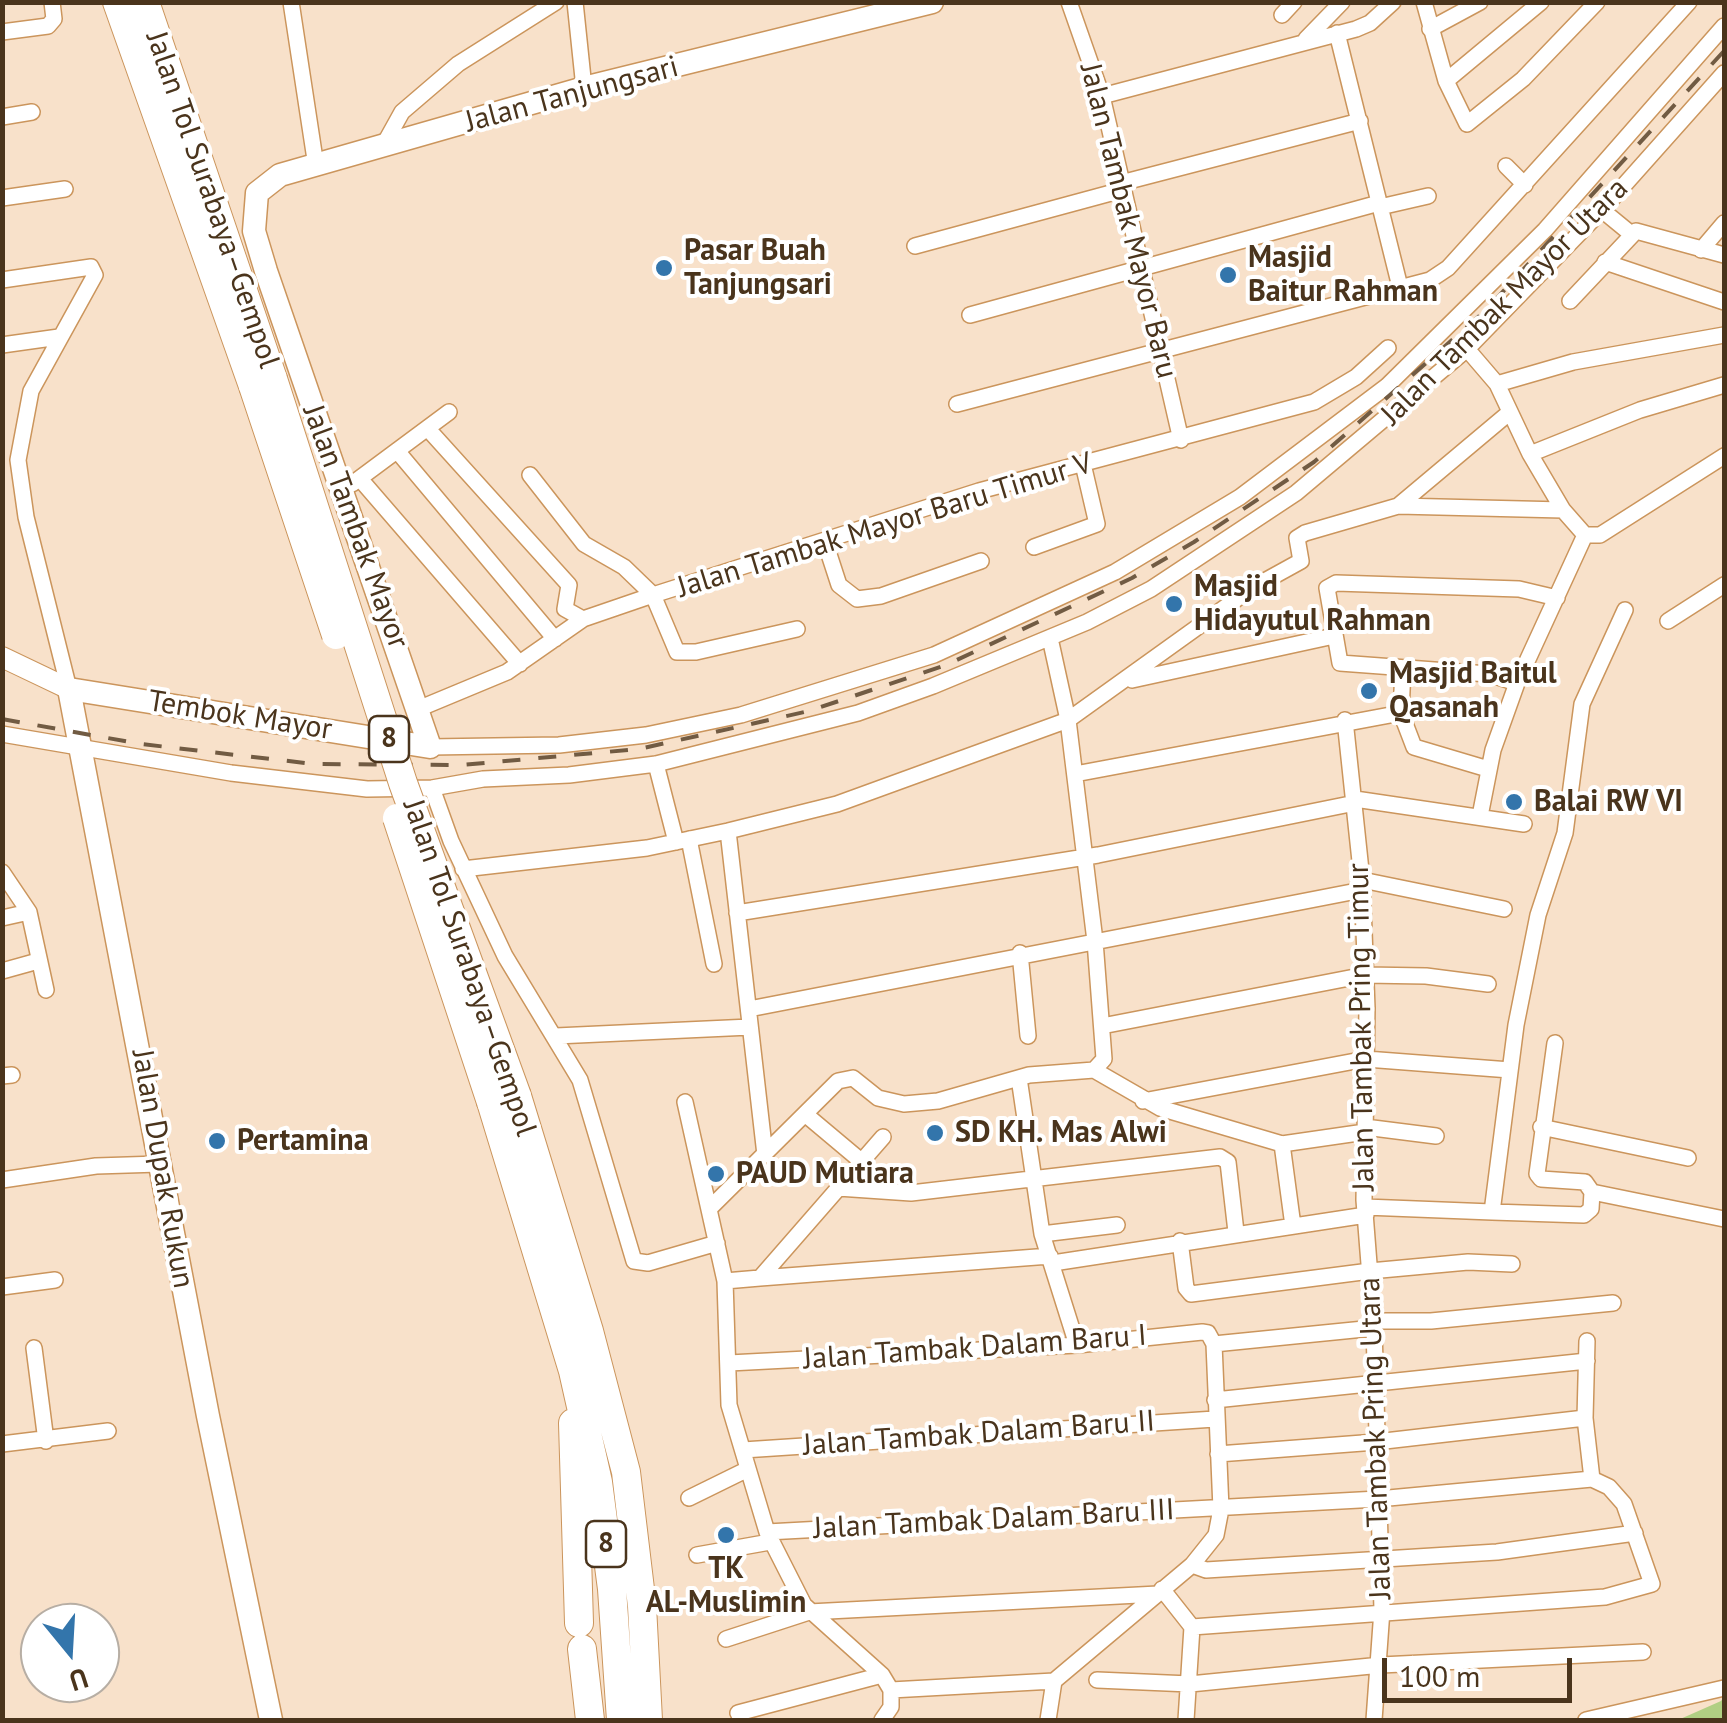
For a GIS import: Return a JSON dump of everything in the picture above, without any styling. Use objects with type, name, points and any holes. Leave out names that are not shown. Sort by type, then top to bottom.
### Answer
[{"type":"highway","name":"Jalan Tol Surabaya–Gempol","points":[[118,2],[263,382]]},
{"type":"highway","name":"Jalan Tol Surabaya–Gempol","points":[[145,2],[263,382],[504,1099],[589,1331],[626,1472],[642,1606],[648,1720]]},
{"type":"highway","name":"Jalan Tol Surabaya–Gempol","points":[[504,1099],[598,1482],[612,1589],[622,1720]]},
{"type":"highway","points":[[573,1371],[573,1540],[590,1720]]},
{"type":"highway","points":[[626,1472],[656,1606],[667,1720]]},
{"type":"main road","name":"Jalan Tanjungsari","points":[[254,231],[256,194],[280,176],[584,88],[932,2]]},
{"type":"main road","name":"Jalan Tambak Mayor","points":[[254,231],[292,354],[352,484],[418,709]]},
{"type":"main road","name":"Tembok Mayor","points":[[69,689],[430,748]]},
{"type":"main road","name":"Jalan Dupak Rukun","points":[[69,689],[149,1092],[159,1164],[271,1720]]},
{"type":"main road","points":[[418,709],[430,748]]},
{"type":"street","points":[[2,32],[52,23],[52,2]]},
{"type":"street","points":[[291,2],[316,166]]},
{"type":"street","points":[[382,148],[402,112],[458,64],[556,2]]},
{"type":"street","points":[[575,2],[584,88]]},
{"type":"street","name":"Jalan Tambak Mayor Baru","points":[[1069,2],[1102,96],[1181,440]]},
{"type":"street","points":[[1304,40],[1342,2]]},
{"type":"street","points":[[1102,96],[1370,24],[1393,2]]},
{"type":"street","points":[[1430,28],[1480,2]]},
{"type":"street","points":[[1446,81],[1542,2]]},
{"type":"street","points":[[1425,3],[1446,81],[1463,122],[1474,123],[1598,2]]},
{"type":"street","points":[[956,404],[1401,291],[1448,268],[1689,2]]},
{"type":"street","points":[[430,748],[559,745],[646,735],[747,713],[934,654],[1116,572],[1240,497],[1387,386],[1545,230],[1724,26]]},
{"type":"street","points":[[1337,33],[1401,291]]},
{"type":"street","name":"Jalan Tambak Mayor Utara","points":[[2,734],[230,773],[366,789],[432,788],[483,779],[569,775],[656,764],[858,713],[1050,638],[1151,588],[1296,493],[1466,348],[1602,210],[1724,72]]},
{"type":"street","points":[[2,117],[32,112]]},
{"type":"street","points":[[915,246],[1360,122]]},
{"type":"street","points":[[1506,166],[1525,185]]},
{"type":"street","points":[[2,198],[64,189]]},
{"type":"street","points":[[970,314],[1380,205],[1428,196]]},
{"type":"street","points":[[1602,210],[1630,234]]},
{"type":"street","points":[[1701,250],[1724,223]]},
{"type":"street","points":[[1570,300],[1630,234],[1640,232],[1724,256]]},
{"type":"street","points":[[1604,262],[1724,302]]},
{"type":"street","points":[[2,280],[91,267],[94,278],[31,391],[18,460],[26,517],[69,689]]},
{"type":"street","points":[[1497,384],[1573,362],[1724,334]]},
{"type":"street","points":[[2,344],[58,337]]},
{"type":"street","name":"Jalan Tambak Mayor Baru Timur V","points":[[797,629],[696,652],[677,652],[653,594],[979,491],[1181,440],[1327,396],[1388,348]]},
{"type":"street","points":[[1466,348],[1497,384],[1530,454],[1563,510],[1585,535],[1600,535],[1724,456]]},
{"type":"street","points":[[1530,454],[1640,410],[1724,385]]},
{"type":"street","points":[[449,412],[352,484],[520,664]]},
{"type":"street","points":[[1398,506],[1510,412]]},
{"type":"street","points":[[428,428],[569,584],[566,609],[583,619]]},
{"type":"street","points":[[398,452],[555,639]]},
{"type":"street","points":[[1034,547],[1097,524],[1082,464]]},
{"type":"street","points":[[418,709],[481,686],[520,664],[583,619],[653,594],[624,566],[584,544],[530,475]]},
{"type":"street","points":[[463,869],[728,831],[837,804],[1068,720],[1128,681],[1252,588],[1301,560],[1300,536],[1398,506],[1563,510]]},
{"type":"street","points":[[1480,816],[1488,769],[1516,683],[1585,535]]},
{"type":"street","points":[[825,542],[839,585],[856,598],[882,596],[981,561]]},
{"type":"street","points":[[1516,683],[1488,674],[1340,663],[1327,588],[1354,584],[1519,589],[1557,598]]},
{"type":"street","points":[[1668,621],[1724,585]]},
{"type":"street","points":[[1492,1212],[1510,1070],[1534,933],[1565,833],[1582,704],[1625,610]]},
{"type":"street","points":[[1128,681],[1334,636]]},
{"type":"street","points":[[1050,638],[1068,720],[1096,940],[1104,1060],[1094,1070]]},
{"type":"street","points":[[2,657],[69,689]]},
{"type":"street","points":[[1403,668],[1401,713],[1414,746],[1488,769]]},
{"type":"street","points":[[1075,774],[1345,720],[1401,713]]},
{"type":"street","name":"Jalan Tambak Pring Timur","points":[[1345,720],[1362,885],[1366,1211]]},
{"type":"street","points":[[656,764],[683,840],[714,964]]},
{"type":"street","points":[[432,788],[463,869],[505,956],[556,1036],[591,1108],[634,1261],[648,1263],[717,1243]]},
{"type":"street","points":[[738,913],[1086,857],[1354,801],[1524,824]]},
{"type":"street","points":[[728,831],[766,1155]]},
{"type":"street","points":[[2,872],[29,912],[46,990]]},
{"type":"street","points":[[749,1009],[1362,885],[1504,909]]},
{"type":"street","points":[[2,918],[29,912]]},
{"type":"street","points":[[1020,953],[1028,1036]]},
{"type":"street","points":[[2,971],[38,961]]},
{"type":"street","points":[[1102,1026],[1365,975],[1426,976],[1488,984]]},
{"type":"street","points":[[556,1036],[750,1027]]},
{"type":"street","points":[[725,1281],[1051,1260],[1293,1226],[1366,1211],[1584,1215],[1591,1209],[1592,1192],[1585,1182],[1538,1177],[1555,1043]]},
{"type":"street","points":[[1143,1101],[1366,1059],[1510,1070]]},
{"type":"street","points":[[709,1209],[766,1155],[827,1088],[846,1078],[878,1098],[904,1104],[938,1101],[1019,1078],[1094,1070],[1143,1101],[1282,1144],[1365,1129],[1436,1136]]},
{"type":"street","points":[[1019,1078],[1030,1179],[1042,1234],[1077,1345]]},
{"type":"street","points":[[685,1102],[725,1281],[728,1400],[769,1537],[810,1612],[882,1675],[891,1690],[890,1707],[882,1720]]},
{"type":"street","points":[[805,1114],[861,1161]]},
{"type":"street","points":[[1542,1127],[1688,1158]]},
{"type":"street","points":[[760,1278],[883,1137]]},
{"type":"street","points":[[1282,1144],[1293,1226]]},
{"type":"street","points":[[838,1188],[912,1194],[1223,1157],[1228,1162],[1236,1232]]},
{"type":"street","points":[[2,1180],[96,1166],[159,1164]]},
{"type":"street","points":[[1592,1192],[1724,1218]]},
{"type":"street","name":"Jalan Tambak Pring Utara","points":[[1366,1211],[1374,1324],[1382,1610],[1374,1720]]},
{"type":"street","points":[[1042,1234],[1117,1225]]},
{"type":"street","points":[[1180,1241],[1186,1288],[1191,1294],[1370,1271],[1468,1262],[1512,1264]]},
{"type":"street","points":[[2,1287],[55,1280]]},
{"type":"street","points":[[891,1690],[1054,1682],[1212,1544],[1220,1509],[1214,1344],[1374,1324],[1613,1303]]},
{"type":"street","name":"Jalan Tambak Dalam Baru I","points":[[729,1363],[1077,1345],[1202,1332],[1208,1332],[1214,1344]]},
{"type":"street","points":[[1192,1627],[1382,1610],[1444,1611],[1605,1597],[1652,1584],[1624,1504],[1609,1486],[1592,1478],[1585,1418],[1587,1340]]},
{"type":"street","points":[[34,1348],[46,1441]]},
{"type":"street","points":[[1215,1400],[1587,1361]]},
{"type":"street","points":[[1218,1454],[1376,1442],[1585,1418]]},
{"type":"street","name":"Jalan Tambak Dalam Baru II","points":[[743,1450],[1215,1419]]},
{"type":"street","points":[[2,1444],[108,1431]]},
{"type":"street","points":[[689,1498],[748,1469]]},
{"type":"street","name":"Jalan Tambak Dalam Baru III","points":[[697,1556],[769,1537],[1378,1499],[1592,1478]]},
{"type":"street","points":[[1192,1564],[1206,1570],[1497,1552],[1635,1533]]},
{"type":"street","points":[[726,1640],[810,1612],[1160,1592]]},
{"type":"street","points":[[1160,1592],[1192,1627],[1186,1720]]},
{"type":"street","points":[[1097,1680],[1190,1684],[1381,1665],[1643,1652]]},
{"type":"street","points":[[738,1713],[882,1675]]},
{"type":"street","points":[[1048,1720],[1054,1682]]},
{"type":"street","points":[[1586,1720],[1724,1688]]},
{"type":"green space","points":[[1724,1697],[1724,1720],[1678,1720],[1721,1701]]},
{"type":"railway","points":[[2,719],[141,744],[314,764],[462,765],[639,749],[809,711],[946,665],[1132,578],[1314,462],[1486,310],[1724,51]]},
{"type":"place","name":"Pasar Buah Tanjungsari","points":[[664,268]]},
{"type":"place","name":"Masjid Baitur Rahman","points":[[1228,275]]},
{"type":"place","name":"Masjid Hidayutul Rahman","points":[[1174,604]]},
{"type":"place","name":"Masjid Baitul Qasanah","points":[[1369,691]]},
{"type":"place","name":"Balai RW VI","points":[[1514,802]]},
{"type":"place","name":"SD KH. Mas Alwi","points":[[935,1133]]},
{"type":"place","name":"Pertamina","points":[[217,1141]]},
{"type":"place","name":"PAUD Mutiara","points":[[716,1174]]},
{"type":"place","name":"TK AL-Muslimin","points":[[726,1535]]}]
